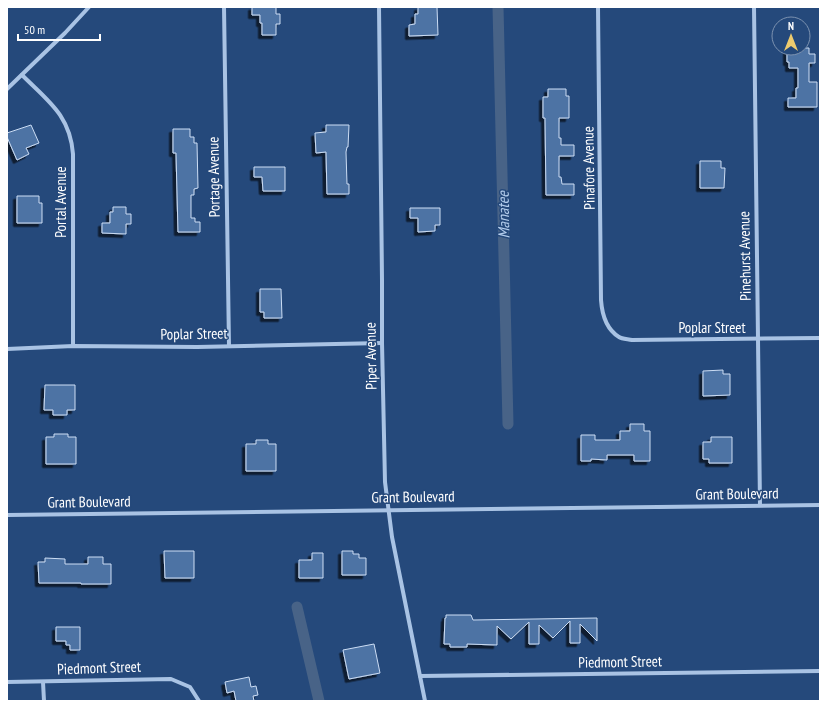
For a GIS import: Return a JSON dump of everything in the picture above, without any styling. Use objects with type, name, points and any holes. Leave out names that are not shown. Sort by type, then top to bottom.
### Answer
[{"type":"street","points":[[7,89],[65,33],[89,7]]},
{"type":"street","name":"Portage Avenue","points":[[224,7],[229,346]]},
{"type":"street","name":"Piper Avenue","points":[[379,7],[382,343],[385,482],[388,510],[403,595],[425,701]]},
{"type":"street","name":"Pinafore Avenue","points":[[598,7],[601,300],[602,314],[608,327]]},
{"type":"street","name":"Pinehurst Avenue","points":[[754,7],[760,505]]},
{"type":"street","name":"Portal Avenue","points":[[22,75],[60,114],[67,126],[72,140],[73,346]]},
{"type":"street","name":"Poplar Street","points":[[608,327],[619,337],[632,340],[758,340],[820,338]]},
{"type":"street","name":"Poplar Street","points":[[7,348],[382,343]]},
{"type":"street","name":"Grant Boulevard","points":[[7,515],[820,505]]},
{"type":"street","name":"Piedmont Street","points":[[420,676],[820,671]]},
{"type":"street","name":"Piedmont Street","points":[[7,682],[159,678],[171,679],[190,687],[199,701]]},
{"type":"street","points":[[42,682],[44,701]]},
{"type":"building","points":[[252,7],[276,7],[276,14],[280,14],[280,24],[276,24],[276,35],[262,35],[260,15],[252,15]]},
{"type":"building","points":[[418,7],[437,7],[438,35],[409,36],[409,25],[415,24],[415,14],[418,14]]},
{"type":"building","points":[[811,54],[815,54],[815,63],[809,63],[809,82],[817,82],[817,107],[788,107],[788,98],[796,98],[796,88],[798,88],[798,68],[789,68],[789,62],[787,62],[787,56],[811,56]]},
{"type":"building","points":[[548,89],[566,89],[566,96],[569,96],[569,118],[559,118],[559,138],[561,138],[561,145],[574,145],[574,156],[559,156],[559,177],[561,177],[562,184],[574,184],[574,195],[546,195],[545,118],[543,118],[543,97],[548,97]]},
{"type":"building","points":[[31,125],[39,143],[26,148],[29,154],[17,160],[7,137],[7,133]]},
{"type":"building","points":[[326,125],[349,125],[348,147],[346,152],[347,184],[349,184],[349,194],[327,194],[326,152],[316,153],[315,133],[326,132]]},
{"type":"building","points":[[173,129],[190,129],[190,137],[194,137],[194,143],[197,143],[198,188],[194,189],[194,195],[191,195],[191,218],[195,218],[195,222],[200,222],[200,232],[178,232],[176,153],[173,153]]},
{"type":"building","points":[[700,161],[721,161],[721,168],[725,168],[724,188],[700,188]]},
{"type":"building","points":[[254,167],[285,167],[285,191],[263,191],[262,177],[254,177]]},
{"type":"building","points":[[17,196],[39,196],[39,203],[42,203],[42,223],[17,223]]},
{"type":"building","points":[[113,207],[126,207],[126,214],[131,214],[131,224],[126,224],[126,234],[102,233],[102,223],[110,223],[110,212],[113,212]]},
{"type":"building","points":[[410,208],[440,208],[440,225],[435,225],[435,231],[418,232],[418,218],[410,218]]},
{"type":"building","points":[[260,289],[281,289],[282,318],[264,318],[264,312],[260,312]]},
{"type":"building","points":[[723,370],[723,374],[730,374],[730,395],[703,396],[703,371]]},
{"type":"building","points":[[45,385],[75,385],[75,410],[67,410],[67,415],[53,415],[53,410],[44,410]]},
{"type":"building","points":[[630,424],[644,424],[644,431],[650,431],[650,461],[634,461],[634,455],[607,455],[607,460],[591,459],[591,461],[581,461],[581,435],[595,435],[595,440],[620,440],[620,431],[630,431]]},
{"type":"building","points":[[54,434],[68,434],[68,437],[76,437],[76,464],[46,464],[46,437],[54,437]]},
{"type":"building","points":[[711,437],[732,437],[732,463],[709,463],[709,459],[703,459],[703,442],[711,442]]},
{"type":"building","points":[[256,440],[268,440],[268,444],[276,444],[276,471],[246,471],[246,444],[256,444]]},
{"type":"building","points":[[164,551],[194,551],[194,578],[165,578]]},
{"type":"building","points":[[342,551],[353,551],[353,554],[359,554],[359,558],[366,558],[366,575],[342,575]]},
{"type":"building","points":[[312,553],[323,553],[323,578],[299,578],[299,560],[312,560]]},
{"type":"building","points":[[88,557],[103,557],[103,564],[111,564],[111,584],[39,583],[38,562],[45,562],[45,558],[65,559],[65,564],[88,564]]},
{"type":"building","points":[[446,615],[471,615],[473,620],[597,618],[597,641],[580,624],[580,643],[570,643],[570,621],[553,638],[539,625],[539,644],[529,644],[529,622],[511,639],[497,626],[497,645],[467,644],[467,647],[450,647],[450,644],[444,644]]},
{"type":"building","points":[[56,627],[80,627],[80,650],[70,650],[70,645],[66,645],[66,641],[56,641]]},
{"type":"building","points":[[374,644],[380,673],[349,679],[343,650]]},
{"type":"building","points":[[249,677],[251,687],[256,686],[258,695],[253,696],[254,701],[236,701],[234,691],[227,693],[225,682]]},
{"type":"waterway","name":"Manatee","points":[[498,7],[508,424]]},
{"type":"waterway","points":[[297,607],[319,701]]}]
